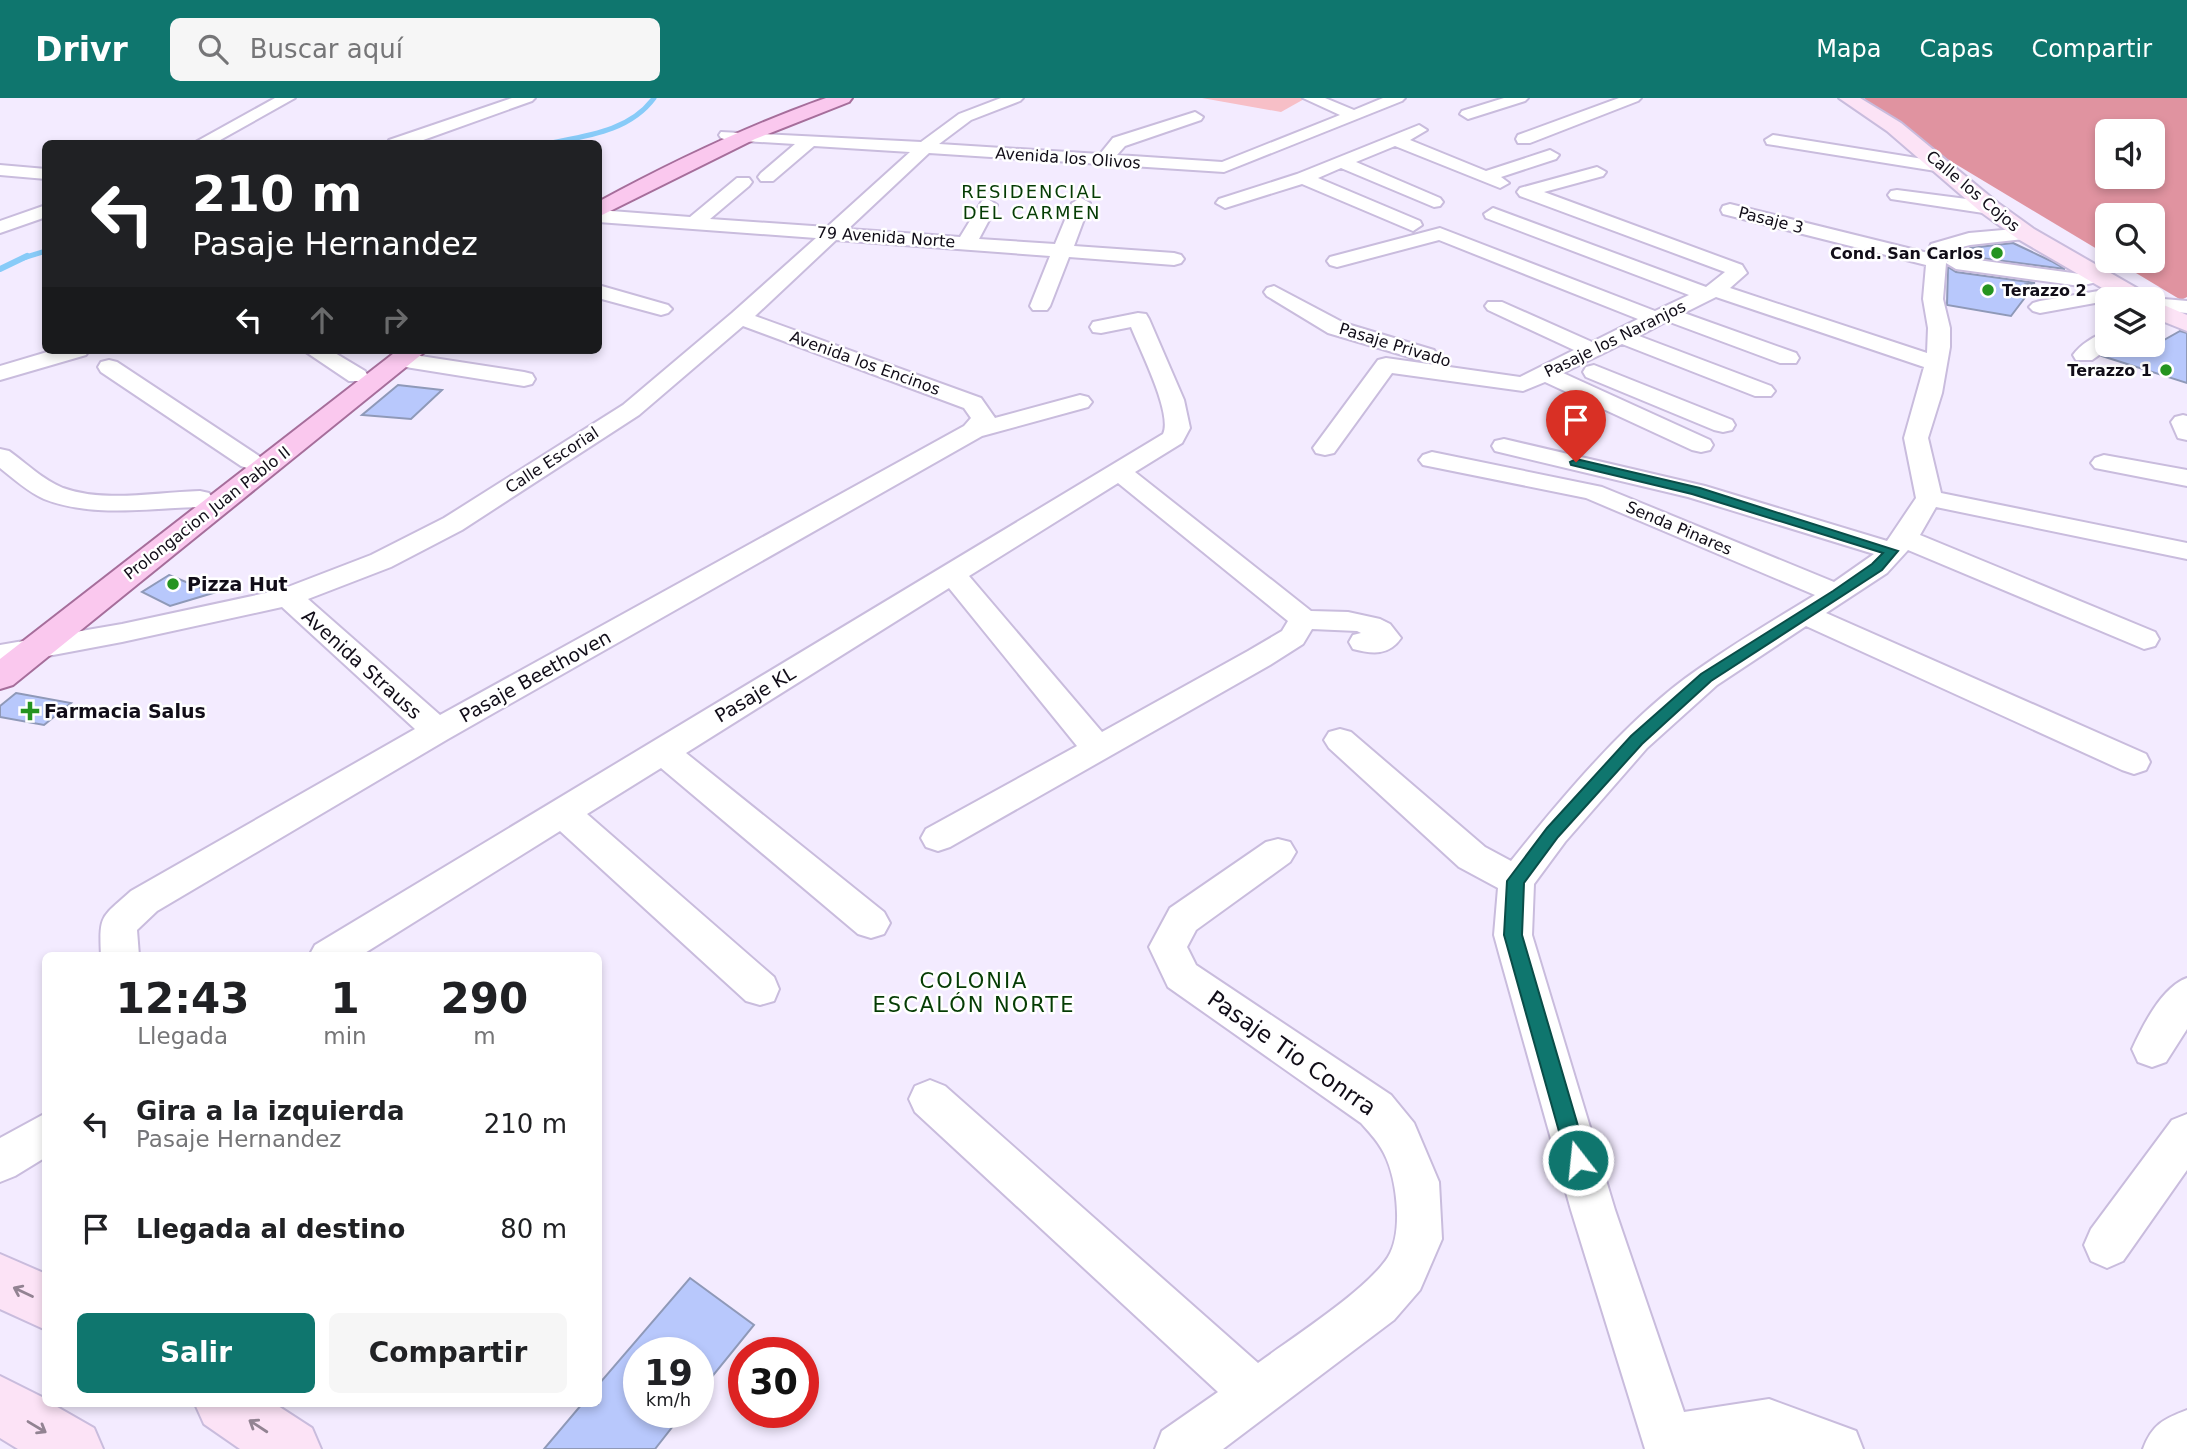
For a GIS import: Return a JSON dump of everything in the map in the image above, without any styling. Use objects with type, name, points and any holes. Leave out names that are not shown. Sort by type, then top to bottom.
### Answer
[{"type":"main road","points":[[602,198],[820,98]]},
{"type":"main road","points":[[602,212],[735,136],[843,98]]},
{"type":"main road","name":"Prolongacion Juan Pablo II","points":[[0,653],[357,376],[402,354]]},
{"type":"main road","name":"Prolongacion Juan Pablo II","points":[[0,677],[402,354]]},
{"type":"street","points":[[208,140],[287,98]]},
{"type":"street","points":[[406,140],[527,98]]},
{"type":"street","name":"Calle Escorial","points":[[0,653],[122,633],[288,597],[381,561],[453,524],[631,410],[740,318],[922,148],[965,117],[1015,98]]},
{"type":"street","points":[[1311,98],[1353,115]]},
{"type":"street","name":"Avenida los Olivos","points":[[735,136],[1224,167],[1397,98]]},
{"type":"street","points":[[1468,114],[1520,98]]},
{"type":"street","points":[[1524,139],[1633,98]]},
{"type":"street","name":"Calle los Cojos","points":[[1848,98],[1895,127],[1990,208],[2026,234],[2117,287]]},
{"type":"street","points":[[1569,103],[1595,112]]},
{"type":"street","points":[[1090,178],[1101,160],[1119,142],[1195,117]]},
{"type":"street","points":[[1225,202],[1303,178],[1419,130]]},
{"type":"street","points":[[1796,133],[1926,151]]},
{"type":"street","points":[[1396,140],[1492,180],[1550,155]]},
{"type":"street","points":[[1773,140],[1942,167]]},
{"type":"street","points":[[767,177],[808,141]]},
{"type":"street","points":[[1006,172],[1015,154]]},
{"type":"street","points":[[1343,163],[1434,202]]},
{"type":"street","points":[[1224,167],[1278,187]]},
{"type":"street","points":[[0,170],[42,174]]},
{"type":"street","points":[[1597,172],[1526,192],[1735,269],[1737,273],[1711,292]]},
{"type":"street","points":[[1303,178],[1413,225]]},
{"type":"street","points":[[694,223],[743,182]]},
{"type":"street","points":[[1898,195],[1990,208]]},
{"type":"street","points":[[1040,306],[1081,203]]},
{"type":"street","points":[[966,244],[988,205]]},
{"type":"street","name":"Pasaje 3","points":[[1730,209],[1946,262],[2080,280],[2098,276]]},
{"type":"street","points":[[0,227],[42,211]]},
{"type":"street","name":"79 Avenida Norte","points":[[602,214],[1174,259]]},
{"type":"street","points":[[1493,214],[1711,292],[1936,364]]},
{"type":"street","points":[[1112,255],[1122,230]]},
{"type":"street","points":[[1337,261],[1440,234],[1659,316],[1788,358]]},
{"type":"street","points":[[1838,1449],[1769,1424],[1669,1444],[1593,1210],[1513,935],[1516,881],[1553,833],[1636,740],[1706,678],[1877,567],[1898,545],[1929,498],[1916,438],[1936,364],[1939,328],[1933,299],[1946,262],[1938,248],[1958,242],[2026,234]]},
{"type":"street","points":[[1837,258],[1857,251],[1864,243]]},
{"type":"street","points":[[602,291],[661,309]]},
{"type":"street","name":"Pasaje Privado","points":[[1274,292],[1336,328],[1523,384]]},
{"type":"street","name":"Pasaje los Naranjos","points":[[1325,448],[1386,365],[1523,384],[1711,292]]},
{"type":"street","points":[[2040,307],[2095,300]]},
{"type":"street","points":[[1495,306],[1592,350]]},
{"type":"street","name":"Avenida los Encinos","points":[[740,318],[973,403],[978,424]]},
{"type":"street","points":[[1620,336],[1763,391]]},
{"type":"street","points":[[2084,355],[2095,348]]},
{"type":"street","points":[[0,373],[64,354]]},
{"type":"street","points":[[321,354],[357,376]]},
{"type":"street","points":[[402,354],[524,379]]},
{"type":"street","points":[[1569,362],[1723,425]]},
{"type":"street","points":[[109,367],[250,461]]},
{"type":"street","name":"Pasaje KL","points":[[345,951],[562,812],[1173,438],[1178,428],[1167,384],[1157,369]]},
{"type":"street","points":[[1545,373],[1700,445]]},
{"type":"street","points":[[978,424],[1080,402]]},
{"type":"street","name":"Pasaje Beethoven","points":[[120,952],[118,925],[144,901],[437,731],[978,424]]},
{"type":"street","points":[[1504,446],[1696,491],[1898,545],[2144,639]]},
{"type":"street","points":[[0,456],[57,495],[99,500],[200,499]]},
{"type":"street","name":"Senda Pinares","points":[[1432,460],[1593,492],[1838,594]]},
{"type":"street","points":[[2104,463],[2187,478]]},
{"type":"street","points":[[1118,471],[1288,605],[1303,620],[1356,622],[1381,629],[1387,638],[1380,643],[1364,642]]},
{"type":"street","points":[[1929,498],[2187,551]]},
{"type":"street","points":[[952,574],[1096,747]]},
{"type":"street","name":"Avenida Strauss","points":[[288,597],[437,731]]},
{"type":"street","points":[[1804,614],[2134,762]]},
{"type":"street","points":[[938,838],[1293,637],[1303,620]]},
{"type":"street","points":[[1340,740],[1472,857],[1516,881]]},
{"type":"street","points":[[662,751],[872,923]]},
{"type":"street","points":[[562,812],[760,989]]},
{"type":"street","name":"Pasaje Tio Conrra","points":[[1180,1449],[1257,1395],[1377,1303],[1404,1274],[1419,1238],[1417,1182],[1399,1137],[1376,1109],[1182,976],[1168,947],[1183,919],[1278,852]]},
{"type":"street","points":[[2152,1049],[2187,995]]},
{"type":"street","points":[[930,1099],[1257,1395]]},
{"type":"street","points":[[2107,1245],[2187,1134]]},
{"type":"street","points":[[0,1162],[42,1136]]},
{"type":"street","points":[[0,1281],[42,1301]]},
{"type":"street","points":[[0,1405],[73,1449]]},
{"type":"street","points":[[228,1407],[291,1449]]},
{"type":"street","points":[[2168,1449],[2187,1435]]},
{"type":"shaded area","points":[[1202,98],[1306,98],[1281,112]]},
{"type":"shaded area","points":[[1864,98],[2187,98],[2187,297],[2181,300],[2165,290],[2165,287],[2159,287],[2136,273],[2165,273],[2165,203],[2095,203],[2095,248],[1894,127]]},
{"type":"building","points":[[2013,243],[2065,269],[1958,255],[1970,248]]},
{"type":"building","name":"Terazzo 2","points":[[1948,267],[1956,272],[2035,283],[2027,284],[2033,287],[2011,316],[1947,305]]},
{"type":"building","name":"Terazzo 1","points":[[2180,331],[2187,333],[2187,383],[2105,357],[2165,357],[2165,339]]},
{"type":"building","points":[[398,385],[442,390],[411,419],[362,415]]},
{"type":"building","name":"Pizza Hut","points":[[169,575],[213,593],[170,606],[142,592]]},
{"type":"building","name":"Farmacia Salus","points":[[16,693],[71,703],[44,725],[0,717],[0,706]]},
{"type":"building","points":[[690,1278],[754,1325],[744,1337],[728,1337],[728,1357],[714,1374],[714,1337],[639,1337]]},
{"type":"building","points":[[623,1356],[623,1428],[671,1428],[655,1449],[544,1449],[579,1407],[602,1407],[602,1380]]},
{"type":"waterway","points":[[566,140],[619,125],[644,109],[654,98]]},
{"type":"waterway","points":[[23,258],[42,252]]},
{"type":"waterway","points":[[0,269],[27,256]]},
{"type":"place","name":"Cond. San Carlos","points":[[1997,253]]},
{"type":"place","name":"Terazzo 2","points":[[1988,290]]},
{"type":"place","name":"Terazzo 1","points":[[2166,370]]},
{"type":"place","name":"Pizza Hut","points":[[173,584]]},
{"type":"place","name":"Farmacia Salus","points":[[30,711]]},
{"type":"district","name":"RESIDENCIAL DEL CARMEN","points":[[1032,201]]},
{"type":"district","name":"COLONIA ESCALÓN NORTE","points":[[974,993]]},
{"type":"route","points":[[1576,462],[1696,491],[1892,551],[1877,567],[1838,594],[1706,678],[1636,740],[1553,833],[1516,881],[1513,935],[1578,1160]]}]
